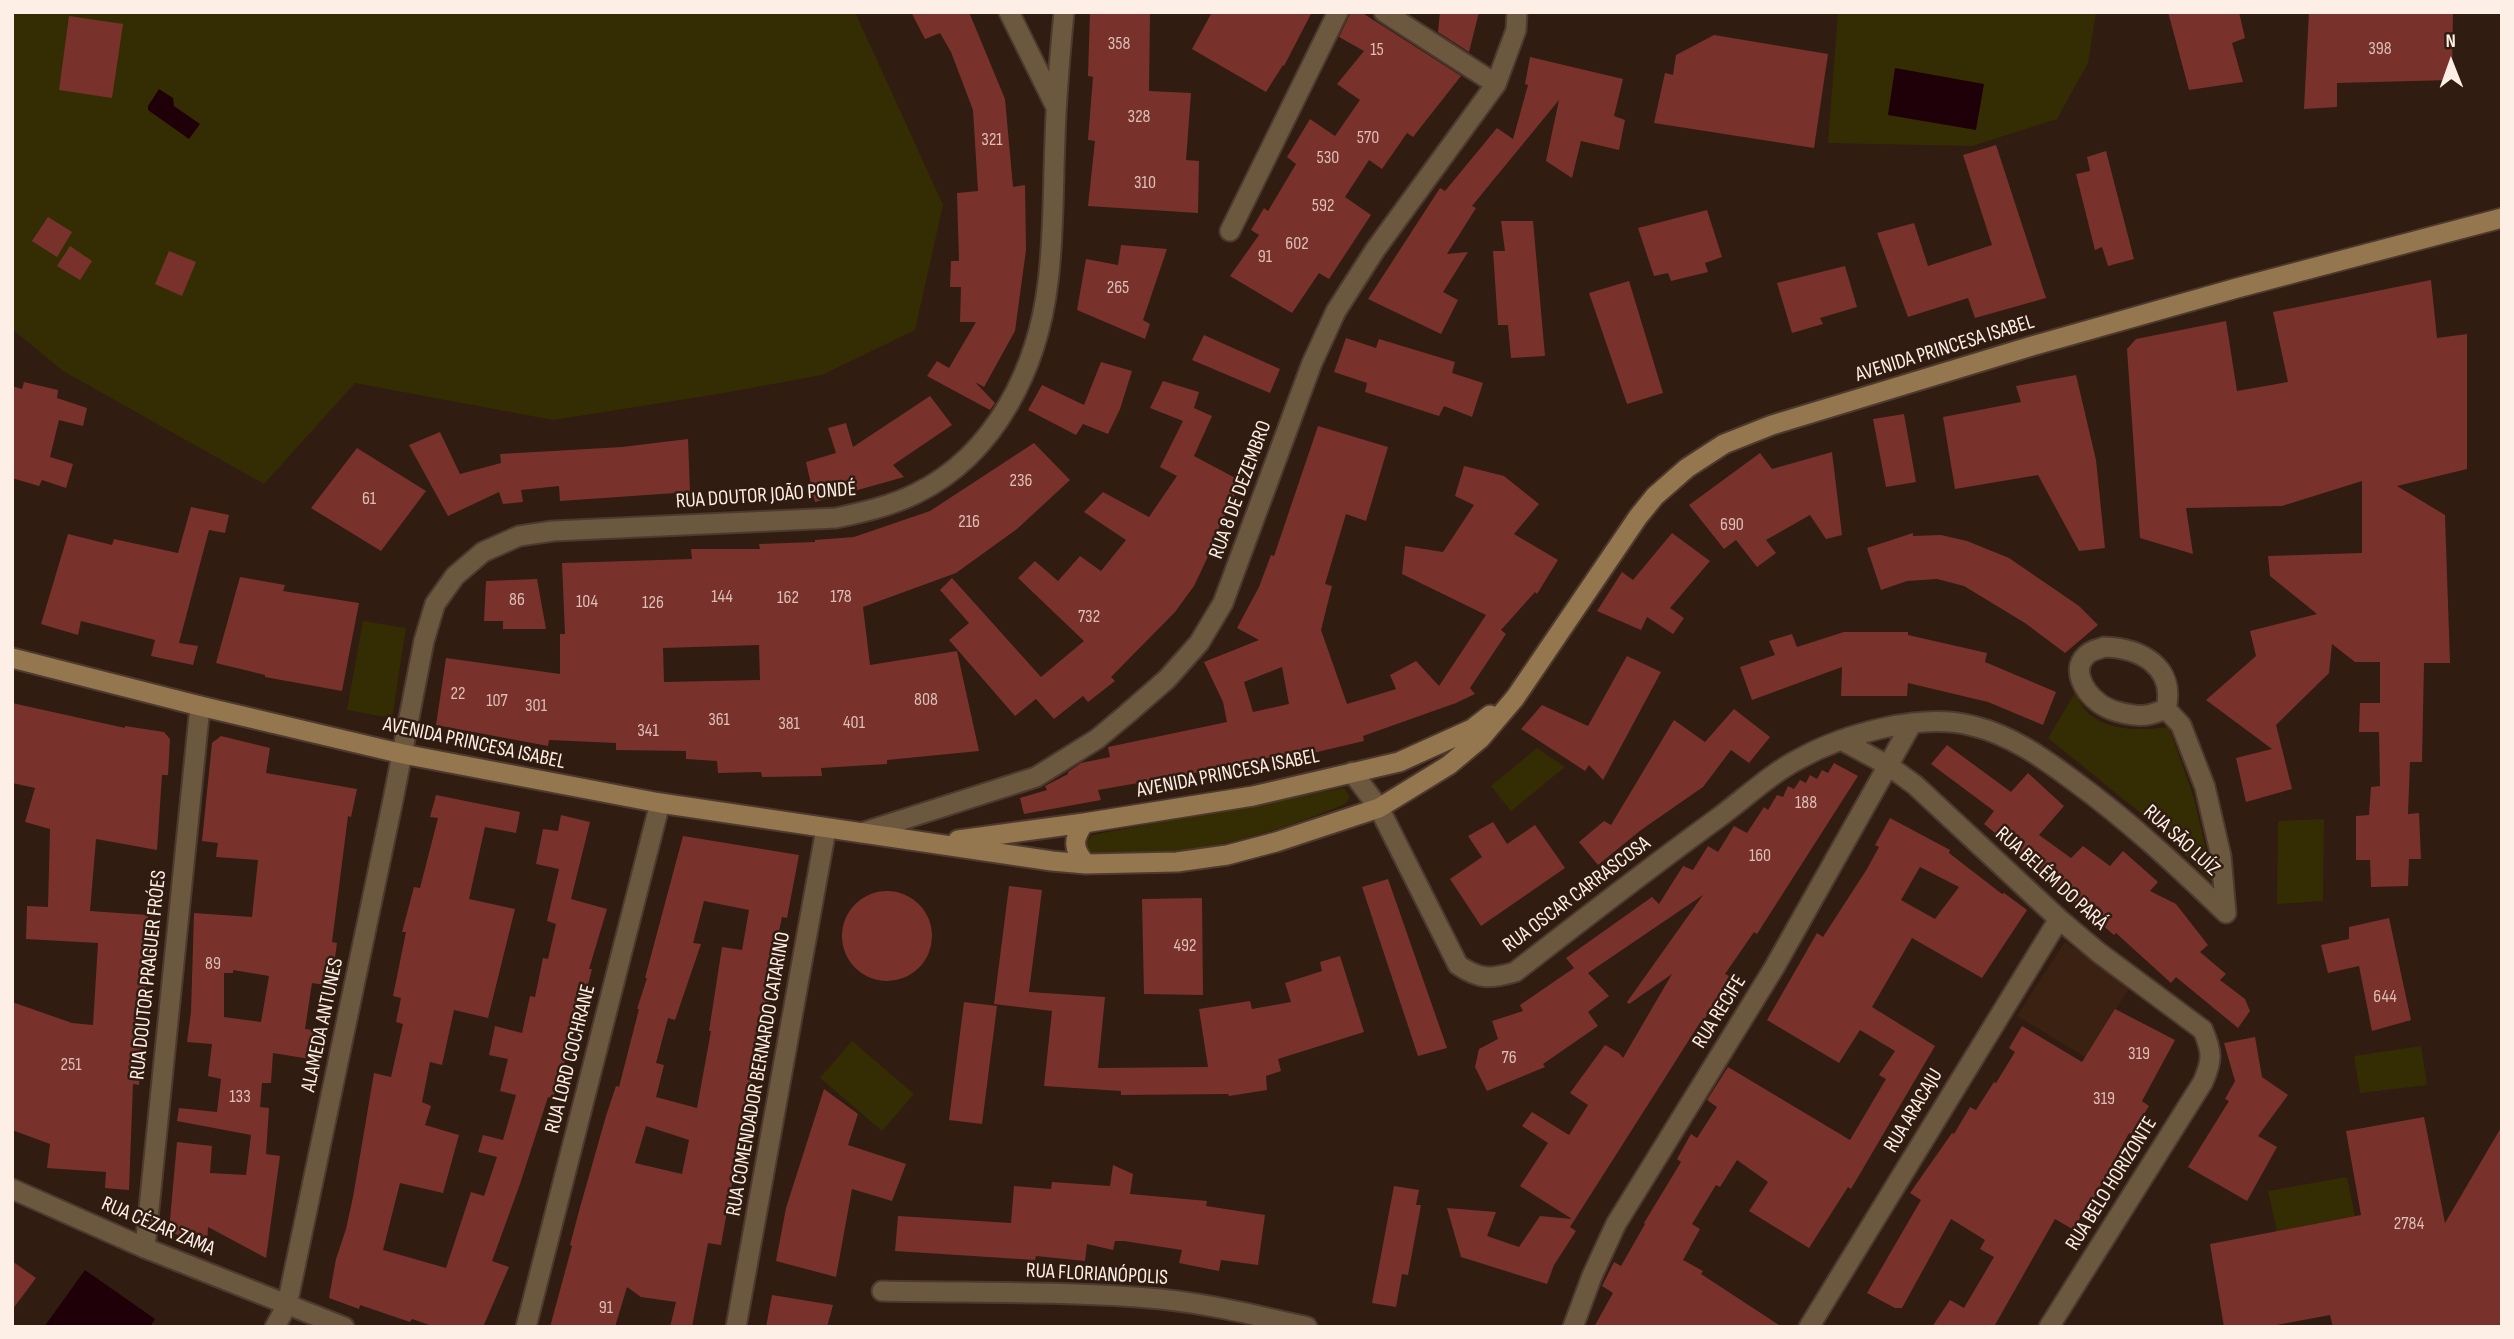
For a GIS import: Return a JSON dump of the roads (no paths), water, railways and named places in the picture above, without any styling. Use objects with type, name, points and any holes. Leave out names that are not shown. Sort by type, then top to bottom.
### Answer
[{"type":"main road","name":"AVENIDA PRINCESA ISABEL","points":[[12,658],[403,754],[660,803],[826,829],[1086,863],[1177,862],[1227,855],[1305,834],[1379,808],[1460,756],[1480,739],[1515,698],[1637,517],[1655,496],[1687,468],[1724,444],[1772,425],[2032,346],[2269,279],[2502,218]]},
{"type":"main road","name":"AVENIDA PRINCESA ISABEL","points":[[933,844],[1253,796],[1399,762],[1472,729],[1515,698]]},
{"type":"main road","points":[[1084,823],[1076,835],[1074,845],[1077,854],[1086,863]]},
{"type":"street","points":[[1009,12],[1056,107]]},
{"type":"street","name":"RUA DOUTOR JOÃO PONDÉ","points":[[403,754],[424,642],[435,604],[455,576],[483,552],[519,536],[553,531],[836,517],[878,508],[918,493],[957,467],[992,432],[1018,388],[1037,340],[1048,283],[1056,107],[1064,12]]},
{"type":"street","points":[[1230,231],[1338,12]]},
{"type":"street","points":[[1384,12],[1496,84]]},
{"type":"street","name":"RUA 8 DE DEZEMBRO","points":[[861,833],[1036,777],[1097,738],[1128,714],[1167,679],[1199,643],[1223,603],[1312,363],[1336,311],[1375,250],[1496,84],[1516,30],[1517,12]]},
{"type":"street","name":"RUA SÃO LUÍZ","points":[[2104,647],[2123,647],[2143,656],[2159,667],[2165,680],[2169,697],[2166,709],[2152,715],[2136,716],[2100,704],[2085,690],[2079,674],[2080,663],[2088,653],[2104,647]]},
{"type":"street","name":"RUA DOUTOR PRAGUER FRÓES","points":[[145,1248],[200,706]]},
{"type":"street","name":"RUA SÃO LUÍZ","points":[[1912,723],[1937,721],[1972,725],[2004,736],[2042,757],[2157,848],[2226,913],[2221,856],[2205,787],[2181,725],[2166,709]]},
{"type":"street","name":"RUA OSCAR CARRASCOSA","points":[[1352,772],[1379,808],[1458,965],[1472,974],[1493,978],[1515,972],[1798,759],[1842,740],[1912,723]]},
{"type":"street","name":"RUA RECIFE","points":[[1573,1327],[1592,1276],[1616,1224],[1774,968],[1912,723]]},
{"type":"street","name":"RUA BELÉM DO PARÁ","points":[[1842,740],[1889,766],[1915,785],[2059,919],[2098,952],[2203,1030],[2211,1048],[2211,1064]]},
{"type":"street","name":"ALAMEDA ANTUNES","points":[[275,1327],[287,1305],[403,754]]},
{"type":"street","name":"RUA LORD COCHRANE","points":[[526,1327],[660,803]]},
{"type":"street","name":"RUA COMENDADOR BERNARDO CATARINO","points":[[736,1327],[826,829]]},
{"type":"street","name":"RUA ARACAJU","points":[[1809,1327],[2059,919]]},
{"type":"street","name":"RUA BELO HORIZONTE","points":[[2049,1327],[2203,1082],[2211,1064]]},
{"type":"street","name":"RUA CÉZAR ZAMA","points":[[12,1189],[145,1248],[344,1327]]},
{"type":"street","name":"RUA FLORIANÓPOLIS","points":[[882,1291],[1161,1299],[1232,1310],[1307,1327]]}]
